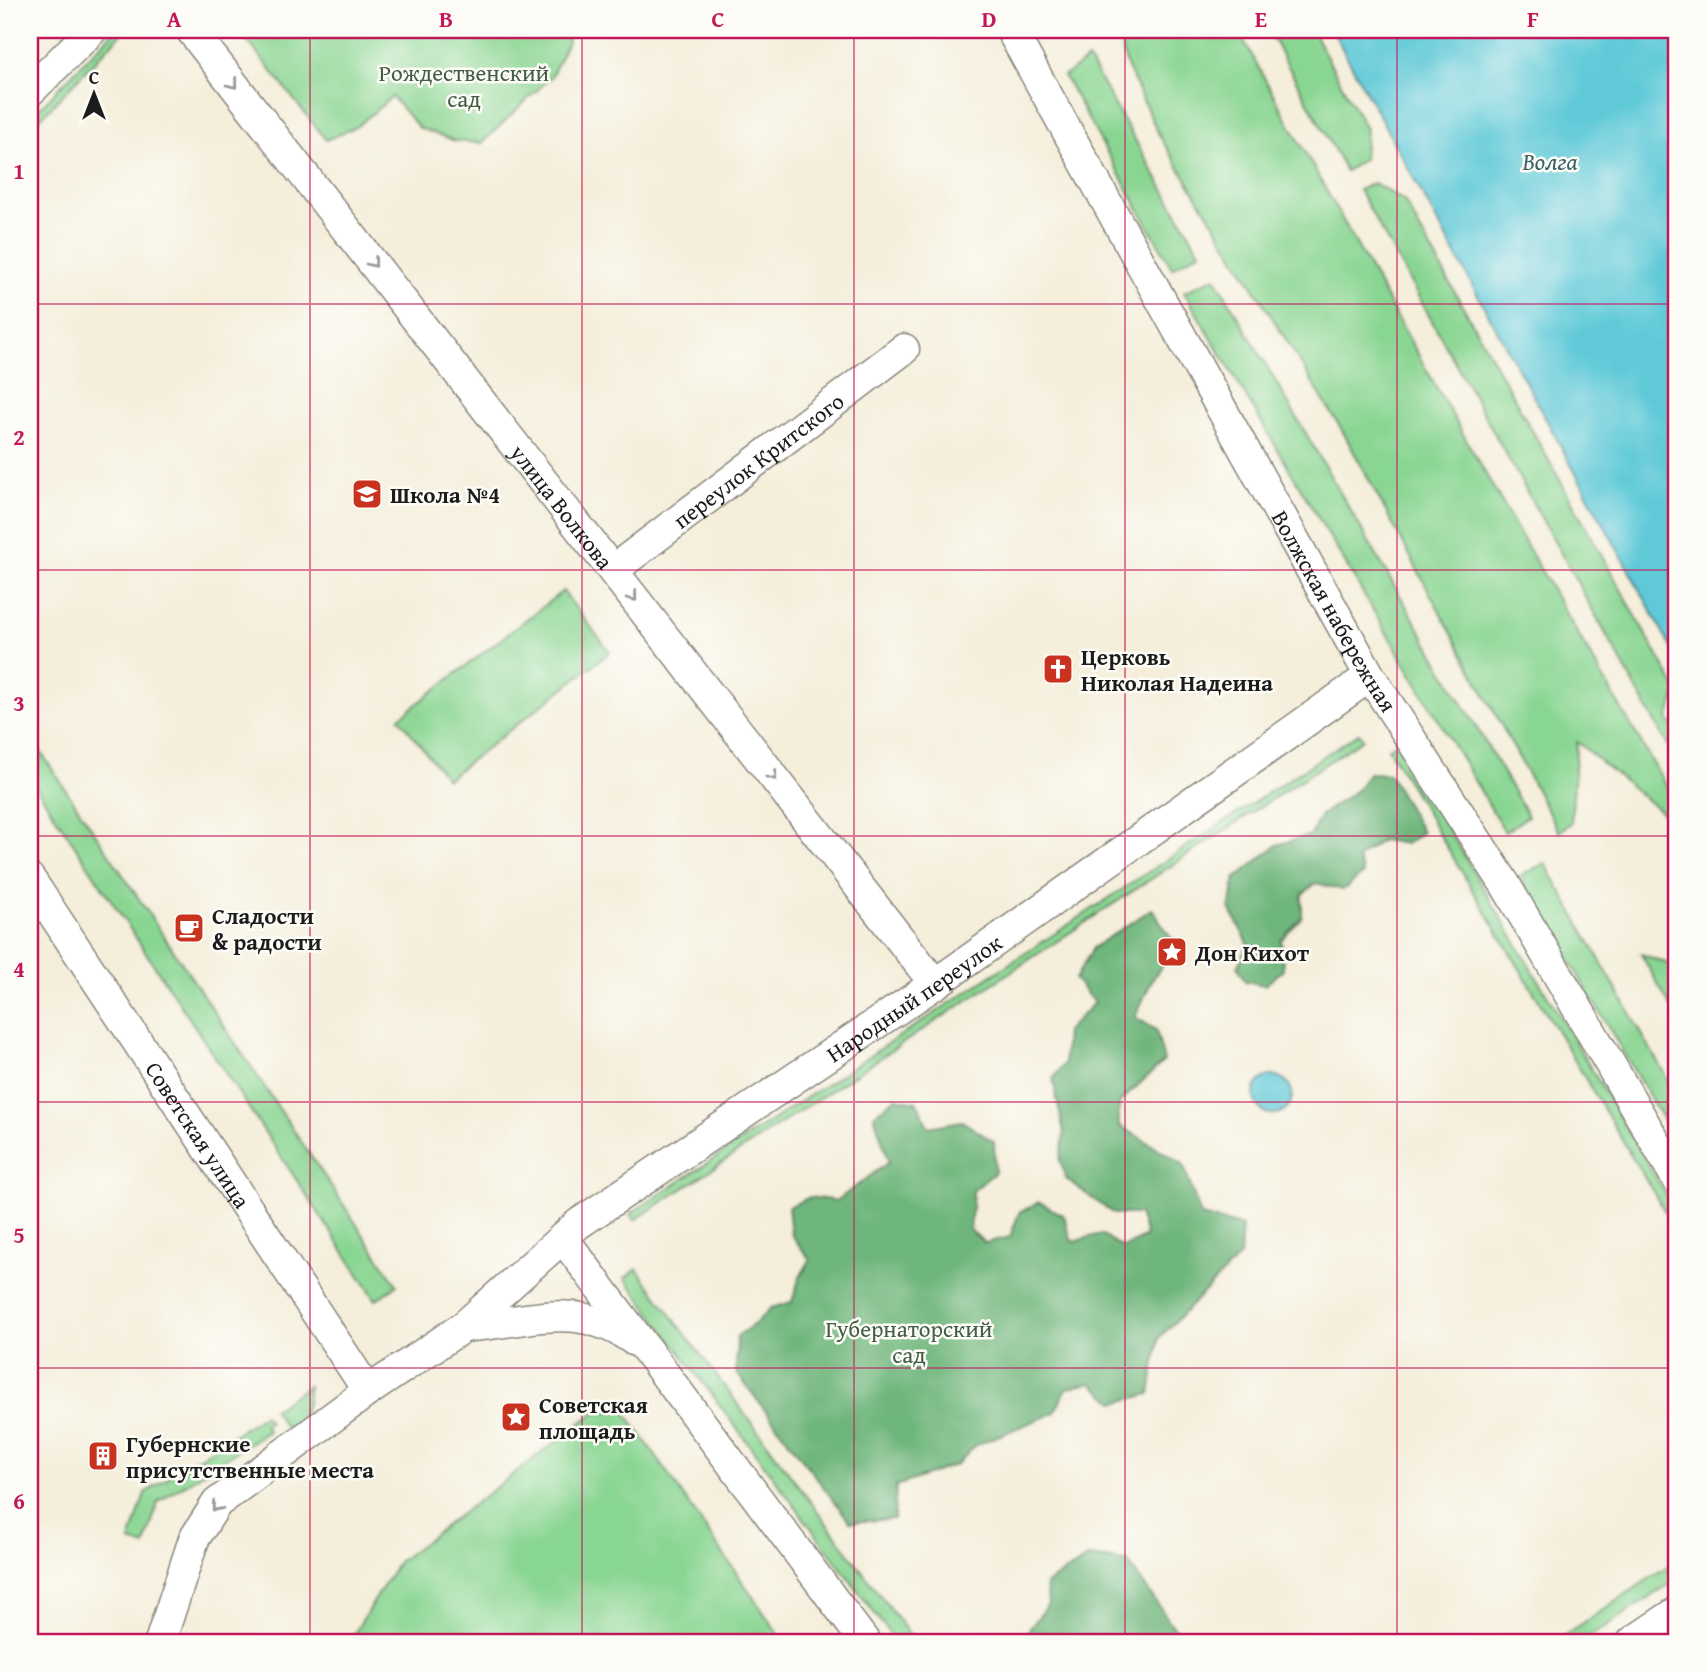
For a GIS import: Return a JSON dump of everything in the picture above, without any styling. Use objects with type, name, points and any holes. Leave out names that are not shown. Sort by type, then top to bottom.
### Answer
[{"type":"street","points":[[30,91],[92,30]]},
{"type":"street","name":"улица Волкова","points":[[191,30],[935,984]]},
{"type":"street","name":"Волжская набережная","points":[[1012,30],[1370,676],[1505,884],[1677,1179]]},
{"type":"street","name":"переулок Критского","points":[[613,570],[904,349]]},
{"type":"street","name":"Народный переулок","points":[[463,1326],[578,1224],[935,984],[1370,676]]},
{"type":"street","name":"Советская улица","points":[[30,879],[368,1391]]},
{"type":"street","points":[[563,1238],[865,1642]]},
{"type":"street","points":[[160,1642],[194,1539],[217,1503],[368,1391],[463,1326],[495,1325],[539,1316],[582,1318],[620,1331],[654,1360]]},
{"type":"street","points":[[1632,1642],[1677,1612]]},
{"type":"green space","points":[[115,30],[124,31],[30,129],[30,118]]},
{"type":"green space","name":"Рождественский сад","points":[[239,30],[564,30],[568,42],[551,77],[482,143],[455,141],[419,128],[392,97],[356,127],[326,140]]},
{"type":"green space","points":[[1135,30],[1238,30],[1454,419],[1677,804],[1664,814],[1577,742],[1571,823],[1559,832],[1342,430],[1159,135],[1127,66],[1121,46],[1131,41]]},
{"type":"green space","points":[[1268,30],[1312,30],[1366,129],[1364,159],[1346,171]]},
{"type":"green space","points":[[1088,59],[1200,252],[1172,268],[1064,76]]},
{"type":"green space","points":[[1374,183],[1404,201],[1677,690],[1668,720],[1677,731],[1677,762],[1359,190]]},
{"type":"green space","points":[[1215,277],[1528,816],[1505,832],[1184,292]]},
{"type":"green space","points":[[563,591],[610,652],[447,779],[399,718]]},
{"type":"green space","points":[[1359,733],[1363,739],[635,1220],[630,1214]]},
{"type":"green space","points":[[30,736],[397,1285],[376,1300],[30,778]]},
{"type":"green space","points":[[1397,743],[1677,1213],[1677,1232],[1388,748]]},
{"type":"green space","points":[[1368,773],[1389,774],[1422,832],[1406,844],[1382,840],[1358,858],[1363,874],[1343,890],[1316,883],[1302,895],[1302,917],[1281,940],[1283,970],[1265,985],[1245,981],[1238,967],[1248,943],[1230,909],[1235,879],[1277,845],[1311,835],[1321,815],[1358,789]]},
{"type":"green space","points":[[1545,863],[1677,1096],[1677,1144],[1520,876]]},
{"type":"green space","name":"Губернаторский сад","points":[[1152,909],[1176,945],[1152,980],[1135,1017],[1156,1030],[1164,1061],[1119,1103],[1119,1125],[1183,1164],[1201,1216],[1242,1226],[1240,1256],[1159,1338],[1150,1394],[1115,1403],[1091,1383],[1067,1388],[1054,1413],[976,1445],[956,1465],[896,1486],[894,1519],[850,1522],[736,1372],[737,1336],[771,1308],[792,1302],[799,1279],[810,1260],[791,1234],[788,1207],[810,1197],[836,1201],[889,1162],[874,1115],[896,1098],[917,1102],[928,1127],[962,1121],[994,1142],[995,1172],[973,1191],[970,1230],[985,1243],[1010,1237],[1019,1213],[1039,1202],[1064,1216],[1072,1242],[1101,1234],[1123,1248],[1146,1236],[1139,1214],[1114,1214],[1066,1179],[1060,1160],[1064,1133],[1053,1079],[1064,1064],[1066,1031],[1094,1003],[1075,979],[1093,948]]},
{"type":"green space","points":[[1641,954],[1677,967],[1677,1018]]},
{"type":"green space","points":[[637,1269],[915,1642],[896,1642],[625,1278]]},
{"type":"green space","points":[[308,1386],[304,1412],[290,1434],[273,1409]]},
{"type":"green space","points":[[624,1410],[784,1642],[349,1642],[398,1562],[595,1412]]},
{"type":"green space","points":[[264,1415],[269,1422],[264,1425],[268,1431],[158,1502],[145,1546],[130,1541],[145,1493]]},
{"type":"green space","points":[[1089,1557],[1128,1562],[1175,1629],[1166,1642],[1035,1642],[1028,1631],[1048,1604],[1046,1584]]},
{"type":"green space","points":[[1677,1560],[1677,1579],[1582,1642],[1555,1642]]},
{"type":"water","name":"Волга","points":[[1332,30],[1677,30],[1677,658],[1636,583]]},
{"type":"water","points":[[1273,1076],[1286,1082],[1292,1095],[1286,1108],[1273,1114],[1260,1108],[1254,1095],[1260,1082]]},
{"type":"place","name":"Школа №4","points":[[367,494]]},
{"type":"place","name":"Церковь Николая Надеина","points":[[1058,669]]},
{"type":"place","name":"Сладости & радости","points":[[189,928]]},
{"type":"place","name":"Дон Кихот","points":[[1172,952]]},
{"type":"place","name":"Советская площадь","points":[[516,1417]]},
{"type":"place","name":"Губернские присутственные места","points":[[103,1456]]}]
